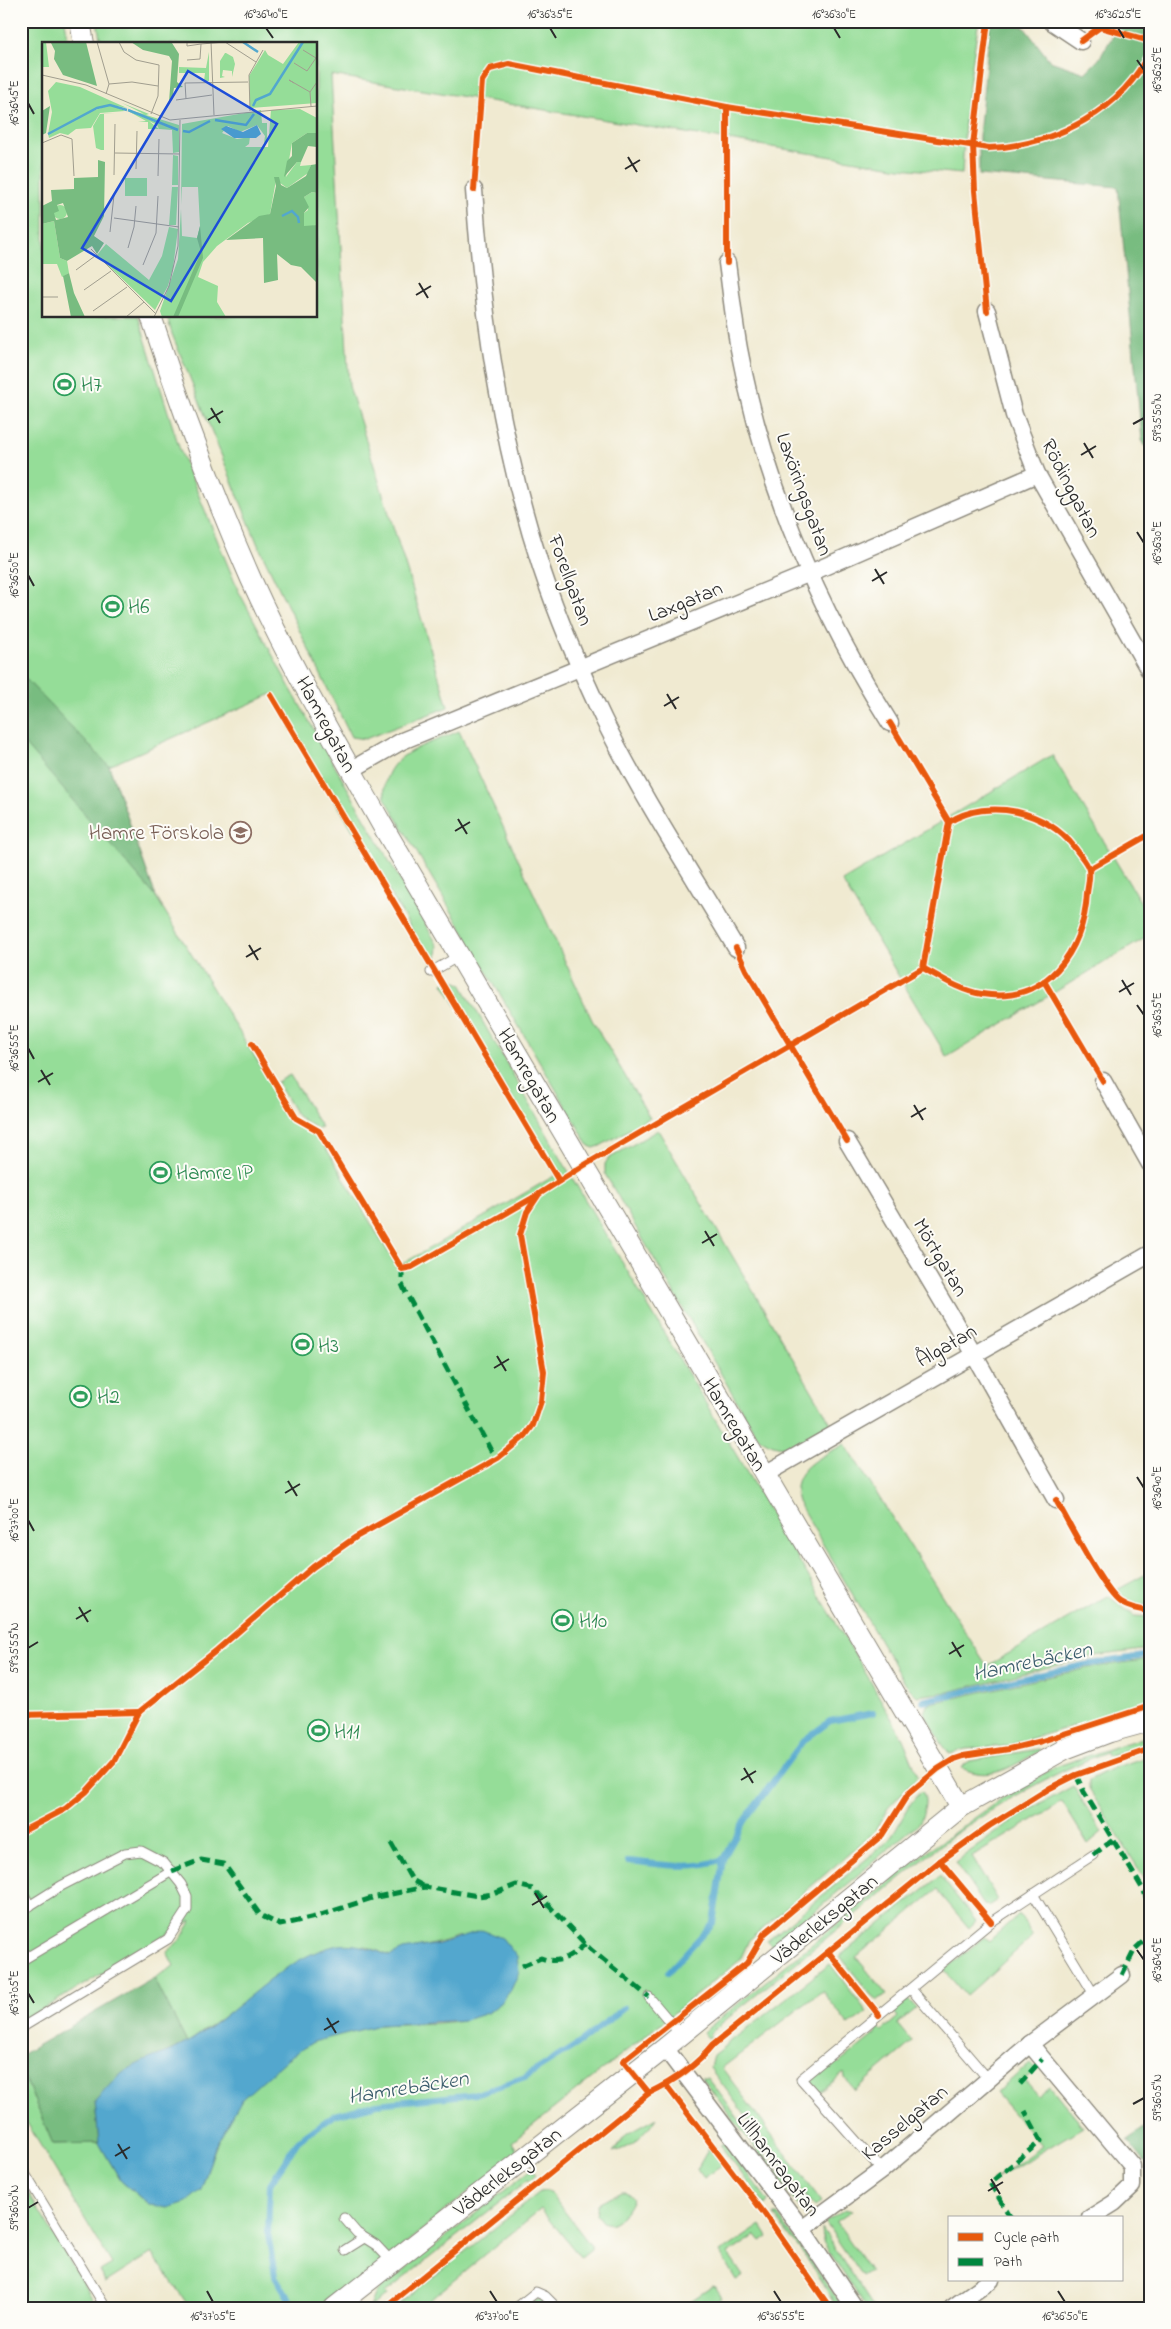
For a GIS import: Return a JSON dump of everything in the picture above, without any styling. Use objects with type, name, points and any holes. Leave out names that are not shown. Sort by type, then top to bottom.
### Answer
[{"type":"street","points":[[80,21],[84,42]]},
{"type":"street","points":[[1051,21],[1081,41]]},
{"type":"street","name":"Forellgatan","points":[[474,190],[482,289],[500,407],[541,568],[580,667],[638,786],[736,948]]},
{"type":"street","name":"Laxöringsgatan","points":[[727,263],[739,350],[754,413],[784,510],[810,573],[860,675],[890,723]]},
{"type":"street","name":"Rödinggatan","points":[[987,311],[1014,415],[1037,474],[1150,672]]},
{"type":"street","name":"Hamregatan","points":[[152,318],[183,413],[217,500],[252,580],[351,770],[961,1807]]},
{"type":"street","name":"Laxgatan","points":[[351,770],[402,741],[810,573],[1037,474]]},
{"type":"street","points":[[1103,1081],[1150,1164]]},
{"type":"street","name":"Mörtgatan","points":[[847,1141],[973,1353],[1056,1500]]},
{"type":"street","name":"Ålgatan","points":[[765,1474],[973,1353],[1150,1254]]},
{"type":"street","name":"Väderleksgatan","points":[[344,2305],[392,2262],[665,2048],[961,1807],[1066,1750],[1110,1732],[1150,1721]]},
{"type":"street","name":"Kasselgatan","points":[[802,2229],[882,2170],[1030,2044],[1122,1975]]},
{"type":"street","points":[[1030,2044],[1132,2166],[1132,2186],[1114,2203],[1093,2216]]},
{"type":"street","name":"Lillhamragatan","points":[[665,2048],[802,2229],[856,2308]]},
{"type":"street","points":[[952,2308],[988,2282]]},
{"type":"lane","points":[[431,972],[460,956]]},
{"type":"lane","points":[[21,1911],[61,1886],[126,1853],[141,1851],[150,1854],[172,1871],[187,1896],[187,1910],[168,1939],[21,2028]]},
{"type":"lane","points":[[882,2170],[801,2079],[991,1922],[1093,1855]]},
{"type":"lane","points":[[21,1961],[172,1871]]},
{"type":"lane","points":[[21,1889],[30,1906]]},
{"type":"lane","points":[[1033,1894],[1095,1996]]},
{"type":"lane","points":[[911,1990],[989,2080]]},
{"type":"lane","points":[[648,1997],[681,2035]]},
{"type":"lane","points":[[21,2167],[106,2308]]},
{"type":"lane","points":[[344,2218],[357,2233],[376,2244],[392,2262]]},
{"type":"lane","points":[[345,2250],[364,2238]]},
{"type":"lane","points":[[516,2308],[536,2292],[546,2297],[557,2308]]},
{"type":"green space","points":[[21,21],[65,21],[69,42],[42,42],[42,318],[139,318],[180,450],[238,590],[289,686],[438,946],[437,957],[431,962],[272,694],[109,766],[156,897],[294,1120],[317,1133],[397,1267],[556,1175],[443,983],[451,979],[461,984],[574,1181],[868,1677],[903,1739],[918,1776],[888,1808],[874,1832],[749,1940],[740,1960],[512,2142],[518,2152],[326,2308],[190,2308],[152,2253],[105,2283],[100,2271],[112,2264],[21,2113],[21,2076],[27,2083],[53,2144],[99,2143],[121,2181],[149,2205],[201,2190],[222,2132],[241,2100],[264,2077],[303,2048],[325,2037],[366,2027],[452,2022],[484,2013],[498,2003],[511,1990],[459,1936],[390,1956],[366,1946],[306,1957],[273,1978],[243,2003],[187,2043],[154,1978],[174,1966],[167,1952],[181,1939],[192,1920],[21,2022]]},
{"type":"green space","points":[[97,21],[977,21],[978,25],[966,104],[962,174],[900,168],[331,75],[349,386],[448,707],[365,739],[351,737],[258,545],[172,334],[168,318],[318,318],[318,42],[101,42]]},
{"type":"green space","points":[[998,21],[1024,27],[1050,61],[1085,73],[1099,59],[1122,21],[1150,21],[1150,455],[1142,440],[1118,187],[979,175],[979,136],[990,25]]},
{"type":"green space","points":[[21,674],[109,766],[156,897],[21,740]]},
{"type":"green space","points":[[459,731],[592,1020],[650,1118],[594,1148],[589,1146],[385,798],[385,783],[390,771],[398,761],[420,747]]},
{"type":"green space","points":[[1052,755],[1150,918],[1150,935],[947,1057],[842,881]]},
{"type":"green space","points":[[290,1075],[322,1128],[318,1129],[297,1116],[277,1082]]},
{"type":"green space","points":[[658,1130],[832,1425],[804,1442],[787,1447],[778,1446],[768,1443],[757,1436],[605,1174],[605,1164],[608,1159]]},
{"type":"green space","points":[[845,1444],[987,1666],[1108,1596],[1134,1616],[1150,1617],[1150,1649],[1094,1656],[948,1692],[917,1696],[906,1685],[798,1502],[797,1481],[802,1473],[817,1459]]},
{"type":"green space","points":[[1150,1572],[1150,1605],[1131,1602],[1117,1590]]},
{"type":"green space","points":[[1150,1659],[1150,1703],[1006,1746],[965,1749],[950,1754],[942,1744],[924,1712],[927,1704],[1088,1668]]},
{"type":"green space","points":[[1150,1735],[1150,1743],[1107,1756],[1106,1752],[1064,1770],[1026,1790],[970,1824],[951,1837],[734,2013],[710,2033],[711,2036],[708,2038],[703,2032],[924,1854],[1011,1792],[1055,1767]]},
{"type":"green space","points":[[1038,1749],[1040,1751],[1021,1762],[993,1773],[983,1774],[962,1768],[970,1761]]},
{"type":"green space","points":[[1146,1757],[1150,1770],[1150,1893],[1143,1876],[1089,1789],[1089,1780],[1113,1768]]},
{"type":"green space","points":[[1073,1786],[1102,1832],[1088,1844],[1062,1802],[972,1857],[998,1900],[989,1906],[984,1905],[955,1862],[1021,1815]]},
{"type":"green space","points":[[922,1791],[925,1802],[920,1822],[773,1947],[767,1941],[887,1842],[916,1796]]},
{"type":"green space","points":[[940,1876],[976,1921],[969,1928],[937,1890],[856,1957],[887,1995],[877,2000],[840,1956]]},
{"type":"green space","points":[[1019,1914],[1033,1936],[966,1996],[944,1970],[984,1937],[989,1941]]},
{"type":"green space","points":[[830,1964],[867,2012],[849,2025],[822,1991],[722,2068],[822,2202],[815,2207],[710,2068],[713,2055]]},
{"type":"green space","points":[[154,1978],[187,2043],[127,2070],[95,2101],[99,2143],[53,2144],[27,2083],[21,2076],[21,2055]]},
{"type":"green space","points":[[906,2001],[910,2001],[916,2008],[897,2024],[912,2042],[855,2090],[845,2078],[844,2073],[819,2093],[809,2081],[834,2060],[838,2064],[875,2034],[877,2026],[882,2031],[898,2017],[893,2011]]},
{"type":"green space","points":[[1030,2063],[1036,2069],[1024,2080],[1038,2096],[1050,2086],[1083,2127],[992,2181],[1042,2146],[996,2093]]},
{"type":"green space","points":[[702,2078],[708,2078],[809,2213],[806,2216]]},
{"type":"green space","points":[[656,2118],[638,2140],[627,2147],[613,2152],[627,2134]]},
{"type":"green space","points":[[1150,2124],[1150,2165],[1144,2161],[1127,2140]]},
{"type":"green space","points":[[726,2144],[768,2201],[765,2205],[720,2145]]},
{"type":"green space","points":[[709,2148],[723,2165],[704,2178],[697,2169]]},
{"type":"green space","points":[[532,2169],[536,2175],[530,2181],[528,2180],[385,2293],[387,2296],[370,2307],[376,2292]]},
{"type":"green space","points":[[21,2181],[98,2308],[21,2308]]},
{"type":"green space","points":[[545,2191],[551,2194],[591,2246],[591,2250],[581,2258],[541,2209],[420,2308],[394,2308],[540,2192]]},
{"type":"green space","points":[[622,2191],[626,2191],[633,2199],[629,2206],[621,2217],[614,2222],[610,2224],[602,2222],[596,2214],[598,2204]]},
{"type":"green space","points":[[845,2209],[852,2211],[836,2222],[870,2271],[862,2276],[825,2222]]},
{"type":"green space","points":[[774,2215],[778,2215],[844,2308],[838,2308],[807,2259]]},
{"type":"green space","points":[[761,2225],[768,2236],[761,2241],[756,2235],[728,2254],[743,2276],[736,2280],[720,2253]]},
{"type":"green space","points":[[822,2228],[874,2308],[866,2308],[823,2242]]},
{"type":"green space","points":[[713,2286],[716,2287],[721,2298],[707,2308],[680,2308]]},
{"type":"green space","points":[[538,2299],[553,2306],[553,2308],[526,2308]]},
{"type":"water","points":[[482,1930],[502,1938],[517,1957],[519,1972],[511,1990],[501,2003],[487,2013],[465,2020],[379,2025],[313,2042],[288,2058],[242,2099],[215,2147],[201,2190],[187,2202],[168,2208],[149,2205],[121,2181],[99,2143],[95,2101],[123,2073],[141,2062],[186,2043],[223,2018],[279,1973],[318,1951],[346,1944],[365,1947],[390,1956],[403,1950],[439,1944]]},
{"type":"waterway","name":"Hamrebäcken","points":[[923,1701],[1083,1665],[1150,1655]]},
{"type":"waterway","name":"Hamrebäcken","points":[[668,1972],[713,1923],[723,1859],[744,1821],[803,1741],[830,1721],[873,1713]]},
{"type":"waterway","points":[[628,1861],[688,1866],[711,1863],[723,1859]]},
{"type":"waterway","name":"Hamrebäcken","points":[[292,2304],[275,2276],[268,2234],[270,2184],[298,2141],[334,2115],[377,2104],[476,2094],[525,2077],[581,2042],[624,2008]]},
{"type":"marked path","points":[[402,1269],[402,1284],[405,1291],[496,1460]]},
{"type":"marked path","points":[[1076,1775],[1084,1792],[1144,1891],[1150,1909]]},
{"type":"marked path","points":[[1093,1855],[1113,1840]]},
{"type":"marked path","points":[[391,1843],[412,1880],[425,1887]]},
{"type":"marked path","points":[[172,1871],[201,1860],[224,1864],[260,1915],[280,1925],[315,1917],[372,1898],[425,1887],[478,1896],[493,1894],[516,1885],[533,1889],[590,1949],[649,1997]]},
{"type":"marked path","points":[[1122,1975],[1135,1949],[1147,1938],[1150,1925]]},
{"type":"marked path","points":[[522,1966],[541,1958],[560,1960],[571,1956],[585,1944]]},
{"type":"marked path","points":[[1020,2084],[1042,2059]]},
{"type":"marked path","points":[[1010,2216],[990,2183],[1041,2141],[1025,2111]]},
{"type":"cycle path","points":[[987,311],[975,191],[973,145],[988,21]]},
{"type":"cycle path","points":[[1081,41],[1100,27],[1150,41]]},
{"type":"cycle path","points":[[474,190],[482,81],[490,69],[509,64],[727,107],[989,148],[1013,146],[1037,140],[1061,132],[1084,121],[1105,107],[1123,90],[1138,71],[1150,50]]},
{"type":"cycle path","points":[[727,107],[727,263]]},
{"type":"cycle path","points":[[271,695],[559,1181]]},
{"type":"cycle path","points":[[21,1832],[65,1809],[86,1792],[114,1761],[139,1712],[217,1650],[313,1567],[356,1537],[498,1458],[525,1436],[533,1425],[541,1401],[544,1372],[520,1235],[527,1212],[539,1194],[583,1166],[923,968],[949,822],[890,723]]},
{"type":"cycle path","points":[[923,968],[951,984],[982,994],[1005,995],[1025,991],[1043,982],[1057,969],[1069,953],[1078,935],[1084,914],[1089,879],[1088,867],[1063,835],[1049,825],[1033,817],[999,809],[965,814],[949,822]]},
{"type":"cycle path","points":[[1089,869],[1150,834]]},
{"type":"cycle path","points":[[736,948],[746,970],[847,1141]]},
{"type":"cycle path","points":[[1044,981],[1103,1081]]},
{"type":"cycle path","points":[[252,1044],[296,1118],[319,1131],[402,1269],[412,1267],[536,1196]]},
{"type":"cycle path","points":[[1056,1500],[1077,1539],[1113,1595],[1127,1606],[1150,1611]]},
{"type":"cycle path","points":[[649,2093],[623,2061],[747,1963],[764,1934],[882,1835],[908,1794],[938,1769],[963,1756],[1009,1749],[1042,1741],[1150,1706]]},
{"type":"cycle path","points":[[21,1715],[139,1712]]},
{"type":"cycle path","points":[[384,2308],[649,2093],[676,2078],[692,2066],[713,2045],[940,1861],[989,1826],[1050,1788],[1076,1775],[1150,1749]]},
{"type":"cycle path","points":[[940,1861],[991,1922]]},
{"type":"cycle path","points":[[829,1953],[879,2015]]},
{"type":"cycle path","points":[[666,2085],[764,2213],[830,2308]]},
{"type":"place","name":"H7","points":[[65,384]]},
{"type":"place","name":"H6","points":[[112,606]]},
{"type":"place","name":"Hamre Förskola","points":[[240,832]]},
{"type":"place","name":"Hamre IP","points":[[160,1172]]},
{"type":"place","name":"H3","points":[[302,1345]]},
{"type":"place","name":"H2","points":[[81,1396]]},
{"type":"place","name":"H10","points":[[563,1620]]},
{"type":"place","name":"H11","points":[[318,1731]]}]
